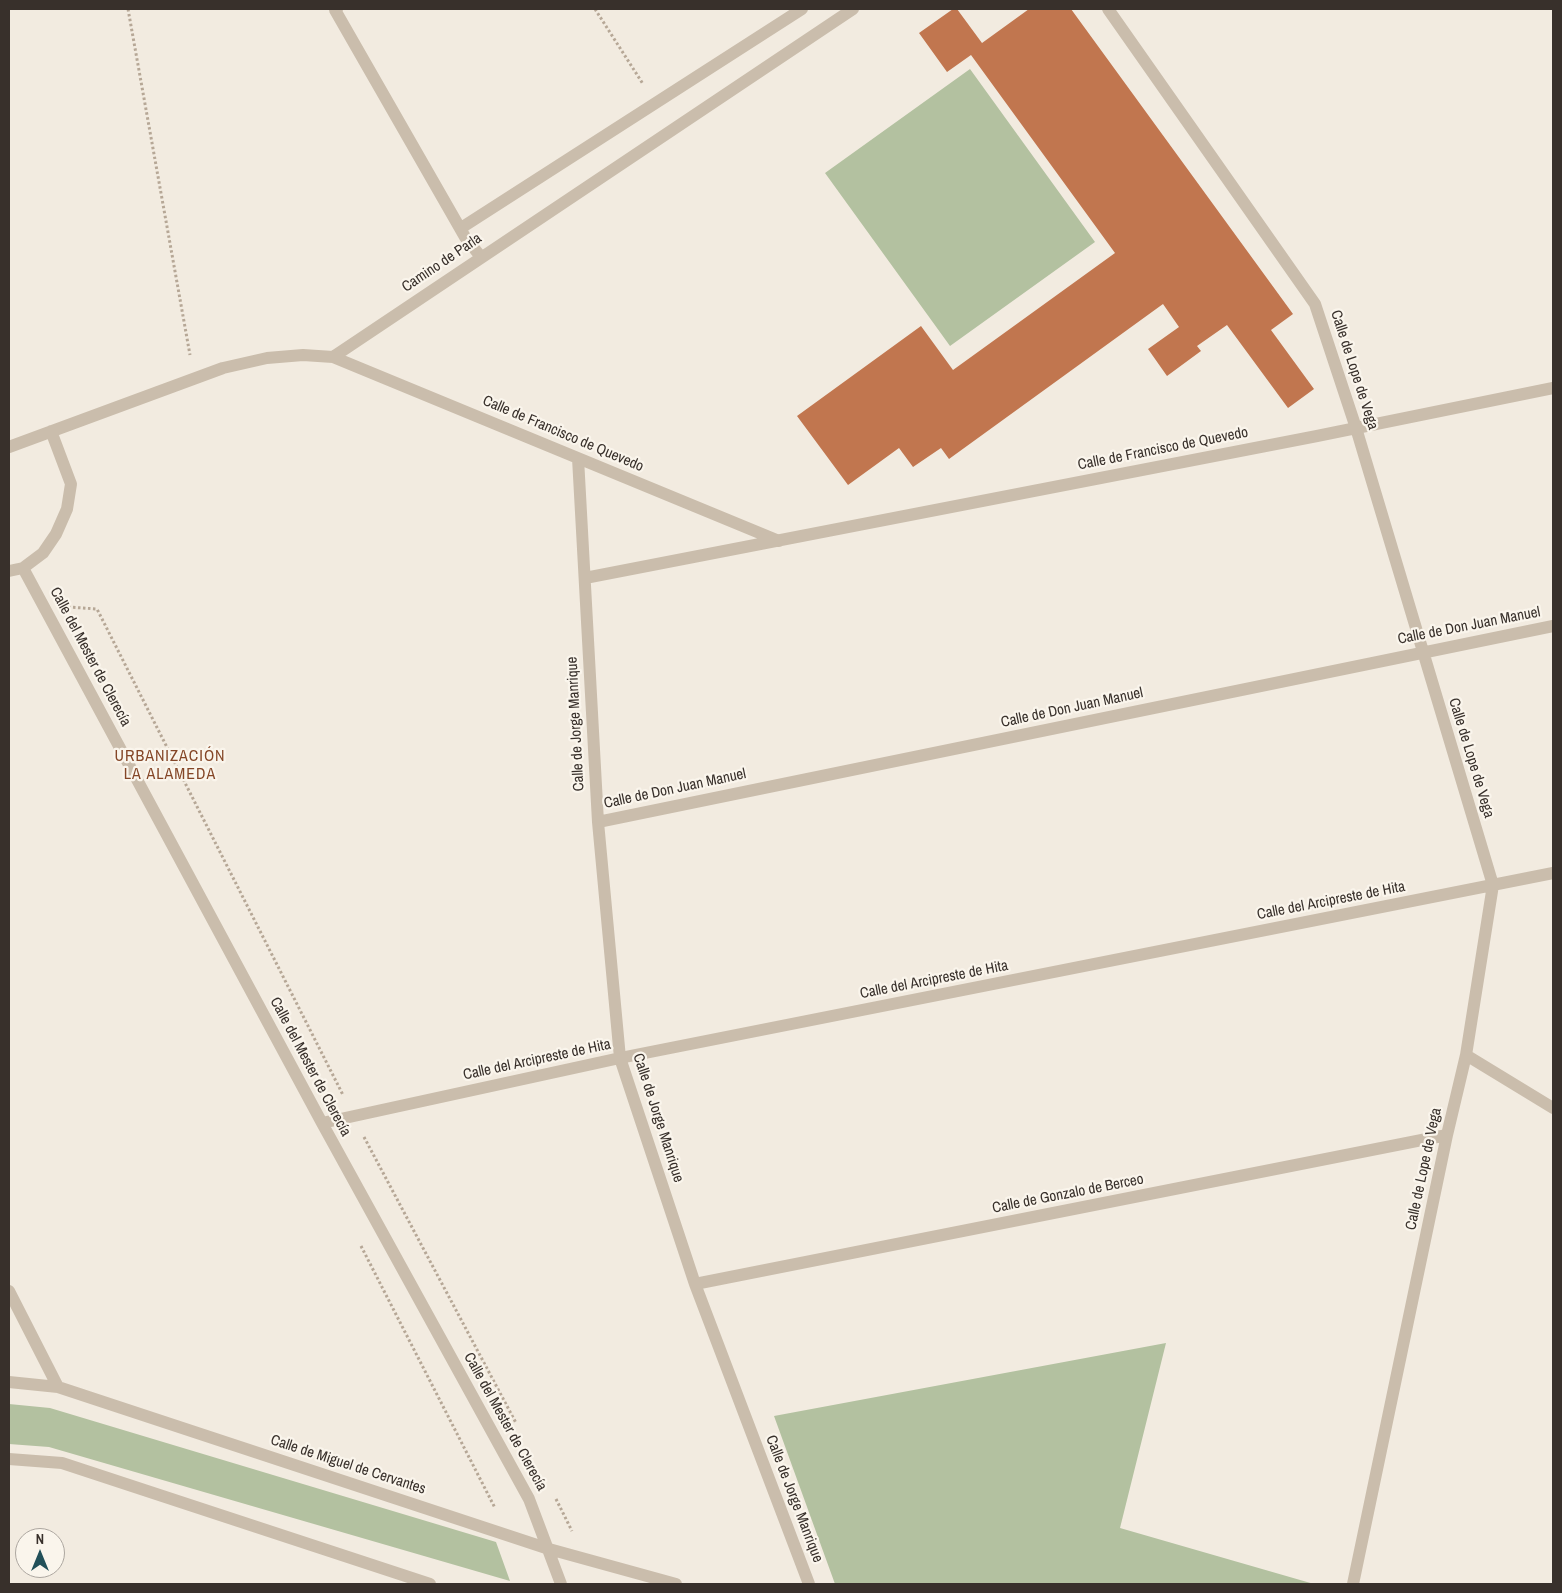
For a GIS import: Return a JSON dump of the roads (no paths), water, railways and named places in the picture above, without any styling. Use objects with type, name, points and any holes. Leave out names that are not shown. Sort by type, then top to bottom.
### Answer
[{"type":"street","points":[[337,9],[334,10],[460,228],[481,257]]},
{"type":"street","points":[[460,228],[802,9]]},
{"type":"street","name":"Camino de Parla","points":[[333,357],[853,9]]},
{"type":"street","name":"Calle de Lope de Vega","points":[[1108,9],[1315,304],[1356,428],[1493,885],[1466,1055],[1447,1134],[1353,1584]]},
{"type":"street","points":[[9,447],[224,368],[267,358],[303,355],[333,357]]},
{"type":"street","name":"Calle de Francisco de Quevedo","points":[[333,357],[779,541]]},
{"type":"street","name":"Calle de Francisco de Quevedo","points":[[585,578],[1553,388]]},
{"type":"street","points":[[9,571],[24,568],[43,553],[56,534],[67,510],[71,484],[51,431]]},
{"type":"street","name":"Calle de Jorge Manrique","points":[[578,458],[598,822],[620,1058],[695,1284],[809,1584]]},
{"type":"street","name":"Calle del Mester de Clerecía","points":[[24,568],[322,1123],[529,1499],[561,1584]]},
{"type":"street","name":"Calle de Don Juan Manuel","points":[[598,822],[1553,626]]},
{"type":"street","name":"Calle del Arcipreste de Hita","points":[[322,1123],[620,1058],[1553,873]]},
{"type":"street","points":[[1466,1055],[1553,1108]]},
{"type":"street","name":"Calle de Gonzalo de Berceo","points":[[695,1284],[1447,1134]]},
{"type":"street","points":[[9,1291],[58,1388]]},
{"type":"street","name":"Calle de Miguel de Cervantes","points":[[9,1382],[58,1388],[549,1549],[676,1584]]},
{"type":"street","points":[[9,1459],[62,1463],[430,1584]]},
{"type":"district","name":"URBANIZACIÓN LA ALAMEDA","points":[[170,766]]}]
